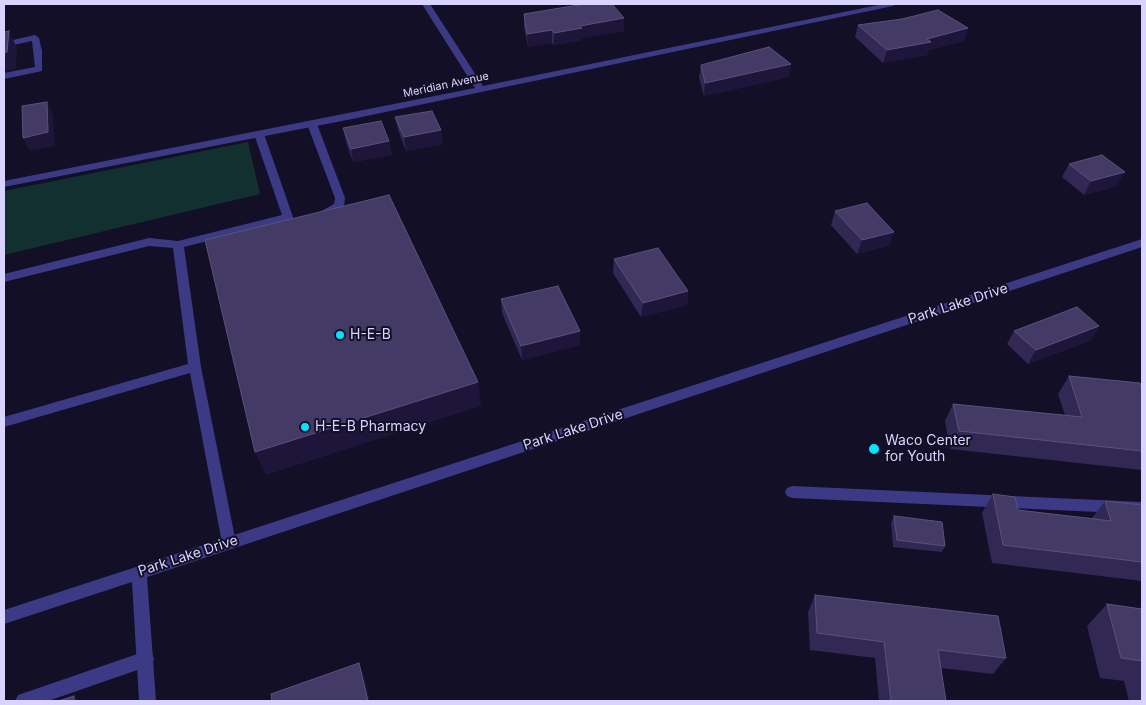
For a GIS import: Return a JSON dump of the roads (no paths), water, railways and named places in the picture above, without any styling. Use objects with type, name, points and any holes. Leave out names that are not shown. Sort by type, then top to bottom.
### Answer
[{"type":"street","points":[[426,4],[480,89]]},
{"type":"street","name":"Meridian Avenue","points":[[4,184],[312,124],[893,4]]},
{"type":"street","points":[[4,44],[35,38],[39,68],[4,76]]},
{"type":"street","points":[[312,124],[340,198],[339,205],[332,211],[314,216]]},
{"type":"street","points":[[4,278],[149,242],[178,245],[292,219],[259,134]]},
{"type":"street","name":"Park Lake Drive","points":[[4,617],[1142,242]]},
{"type":"street","points":[[178,245],[195,367],[229,543]]},
{"type":"street","points":[[4,422],[195,367]]},
{"type":"street","points":[[792,492],[1142,508]]},
{"type":"street","points":[[139,573],[148,701]]},
{"type":"street","points":[[24,701],[146,659]]},
{"type":"place","name":"H-E-B","points":[[340,335]]},
{"type":"place","name":"H-E-B Pharmacy","points":[[305,427]]},
{"type":"place","name":"Waco Center for Youth","points":[[874,449]]}]
